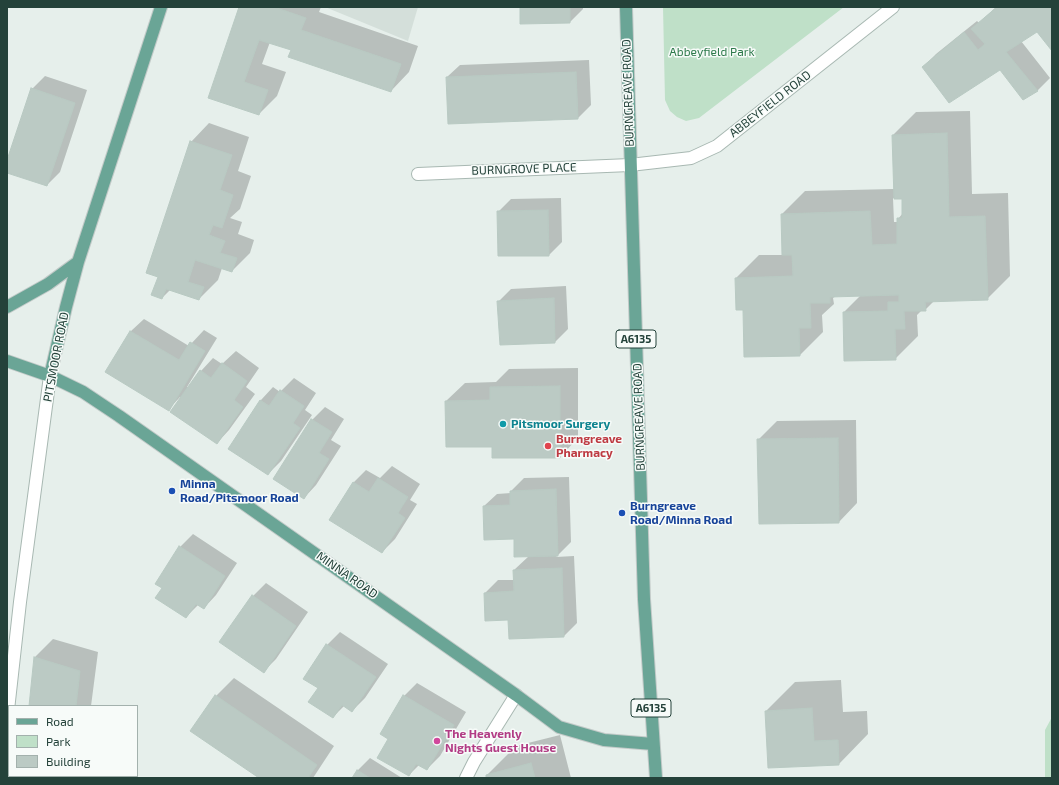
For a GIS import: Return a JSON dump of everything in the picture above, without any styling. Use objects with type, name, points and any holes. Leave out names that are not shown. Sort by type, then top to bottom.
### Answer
[{"type":"main road","name":"PITSMOOR ROAD","points":[[50,376],[78,262],[161,7]]},
{"type":"main road","name":"BURNGREAVE ROAD","points":[[626,7],[644,599],[656,778]]},
{"type":"main road","points":[[7,307],[48,284],[78,262]]},
{"type":"main road","name":"MINNA ROAD","points":[[7,361],[50,376],[82,392],[119,416],[516,695],[559,727],[604,740],[653,744]]},
{"type":"street","name":"ABBEYFIELD ROAD","points":[[630,165],[691,158],[717,146],[893,7]]},
{"type":"street","name":"BURNGROVE PLACE","points":[[418,174],[630,165]]},
{"type":"street","name":"PITSMOOR ROAD","points":[[9,705],[23,579],[50,376]]},
{"type":"street","points":[[466,778],[474,762],[516,695]]},
{"type":"shaded area","points":[[325,7],[418,7],[408,41]]},
{"type":"green space","name":"Abbeyfield Park","points":[[663,7],[844,7],[699,118],[686,121],[677,117],[670,111],[665,100]]},
{"type":"green space","points":[[1052,717],[1052,778],[1045,778],[1045,730]]},
{"type":"building","points":[[239,7],[274,7],[306,18],[301,30],[401,64],[391,92],[288,57],[291,50],[259,40],[244,82],[268,90],[259,115],[208,98]]},
{"type":"building","points":[[520,7],[570,7],[570,23],[520,24]]},
{"type":"building","points":[[997,7],[1052,7],[1052,51],[1037,32],[1006,52],[1038,91],[1023,100],[1000,70],[949,103],[922,67],[964,32],[978,50],[985,44],[971,29]]},
{"type":"building","points":[[576,72],[578,119],[448,124],[446,77]]},
{"type":"building","points":[[31,88],[75,103],[47,186],[7,173],[7,160]]},
{"type":"building","points":[[947,133],[949,217],[985,216],[988,300],[925,302],[926,311],[904,311],[905,329],[895,329],[896,360],[844,361],[843,312],[888,311],[888,302],[899,302],[899,295],[830,297],[830,303],[810,303],[811,328],[799,328],[800,356],[744,357],[743,310],[736,310],[735,278],[793,276],[792,255],[782,255],[781,214],[870,211],[872,245],[897,244],[897,218],[902,218],[902,199],[894,199],[892,135]]},
{"type":"building","points":[[190,141],[232,155],[220,190],[233,195],[222,228],[213,225],[209,235],[225,241],[220,253],[237,258],[232,272],[195,260],[188,282],[204,287],[199,300],[166,289],[162,299],[151,295],[158,277],[146,273]]},
{"type":"building","points":[[548,210],[549,256],[498,256],[497,211]]},
{"type":"building","points":[[554,298],[555,343],[500,345],[497,301]]},
{"type":"building","points":[[130,331],[179,360],[190,342],[205,351],[169,411],[105,372]]},
{"type":"building","points":[[222,363],[247,381],[234,400],[243,407],[217,444],[170,412],[200,370],[211,378]]},
{"type":"building","name":"Pitsmoor Surgery","points":[[560,386],[560,458],[492,458],[492,447],[446,447],[445,401],[490,400],[490,387]]},
{"type":"building","points":[[280,390],[304,406],[293,423],[300,428],[268,475],[228,449],[260,400],[269,406]]},
{"type":"building","points":[[311,419],[332,432],[319,453],[329,459],[304,499],[273,479]]},
{"type":"building","points":[[838,438],[839,523],[759,524],[757,439]]},
{"type":"building","points":[[378,478],[408,497],[398,513],[405,518],[382,553],[329,520],[353,482],[369,492]]},
{"type":"building","points":[[556,489],[558,556],[514,557],[514,539],[484,540],[483,506],[510,505],[510,491]]},
{"type":"building","points":[[179,546],[225,576],[204,609],[196,604],[186,618],[155,598],[162,588],[155,584]]},
{"type":"building","points":[[562,568],[564,637],[509,639],[508,620],[485,621],[484,593],[514,591],[513,570]]},
{"type":"building","points":[[252,595],[296,626],[264,673],[219,642]]},
{"type":"building","points":[[326,644],[376,677],[352,712],[342,705],[333,718],[308,702],[318,688],[303,679]]},
{"type":"building","points":[[34,657],[80,671],[76,705],[29,705]]},
{"type":"building","points":[[215,695],[317,765],[308,778],[259,778],[190,731]]},
{"type":"building","points":[[403,695],[454,725],[427,770],[416,764],[409,776],[377,758],[388,739],[380,734]]},
{"type":"building","points":[[812,708],[814,741],[838,740],[839,765],[768,768],[765,711]]},
{"type":"building","points":[[531,763],[535,778],[486,778],[486,775]]},
{"type":"building","points":[[357,770],[370,778],[352,778]]},
{"type":"building","points":[[21,777],[67,777],[67,778]]},
{"type":"place","name":"Pitsmoor Surgery","points":[[503,424]]},
{"type":"place","name":"Burngreave Pharmacy","points":[[548,446]]},
{"type":"place","name":"Minna Road/Pitsmoor Road","points":[[172,491]]},
{"type":"place","name":"Burngreave Road/Minna Road","points":[[622,513]]},
{"type":"place","name":"The Heavenly Nights Guest House","points":[[437,741]]}]
